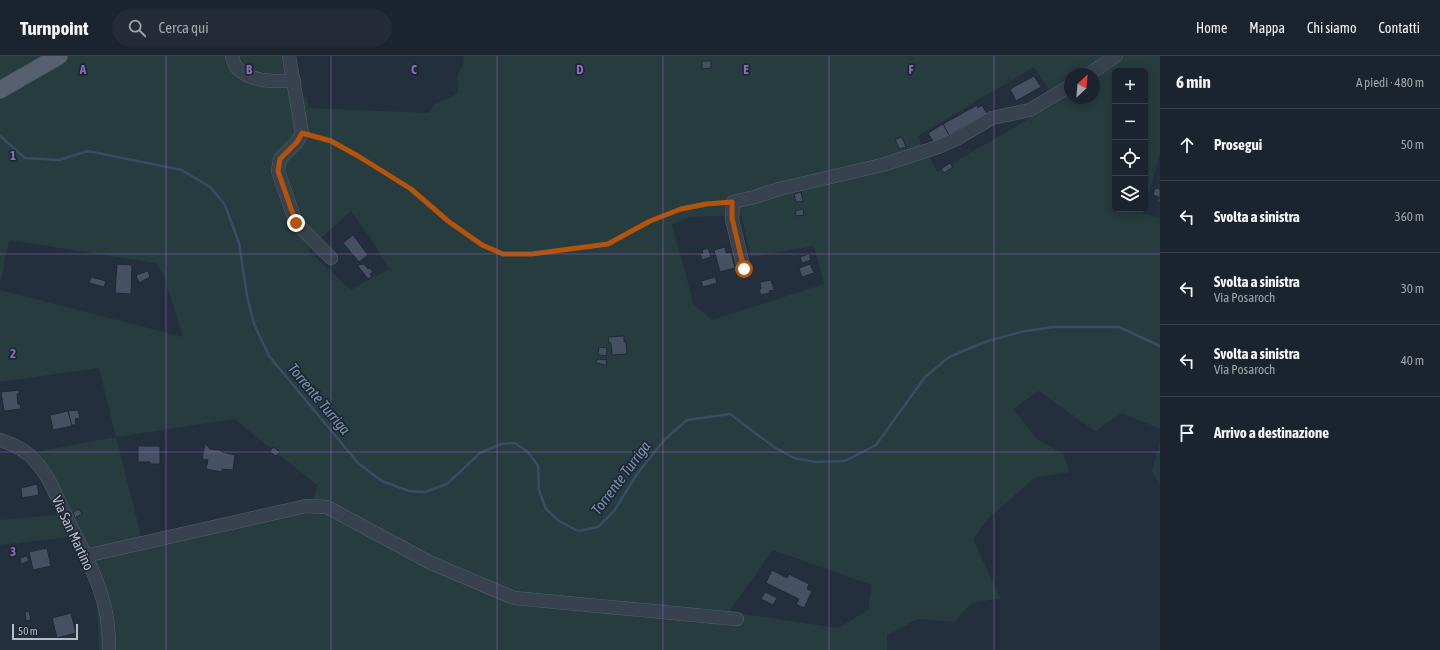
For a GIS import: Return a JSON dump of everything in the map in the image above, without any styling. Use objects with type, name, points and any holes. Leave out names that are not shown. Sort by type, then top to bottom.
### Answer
[{"type":"main road","points":[[4,88],[59,56]]},
{"type":"street","points":[[232,56],[236,67],[251,78],[271,81],[294,81]]},
{"type":"street","points":[[289,56],[302,133],[297,142],[280,159],[278,171],[296,223],[331,258]]},
{"type":"street","points":[[1098,68],[1116,56]]},
{"type":"street","points":[[744,269],[732,218],[732,202],[755,197],[779,189],[882,165],[938,147],[958,138],[992,118],[1030,110],[1064,90]]},
{"type":"street","name":"Via San Martino","points":[[0,440],[13,445],[28,454],[42,468],[48,479],[85,556],[105,607],[108,624],[109,650]]},
{"type":"street","points":[[85,556],[306,506],[327,507],[431,563],[514,598],[737,619]]},
{"type":"path","points":[[302,133],[331,141],[358,156],[411,189],[448,221],[482,245],[503,254],[532,254],[608,244],[650,221],[681,209],[706,204],[732,202]]},
{"type":"green space","points":[[0,56],[290,56],[298,95],[307,97],[308,108],[429,113],[435,104],[458,93],[458,77],[464,64],[463,56],[1160,56],[1160,154],[1148,196],[1148,68],[1112,68],[1112,212],[1143,212],[1160,219],[1160,429],[1122,413],[1095,431],[1039,391],[1013,409],[1038,440],[1063,454],[1070,472],[1034,478],[988,519],[973,539],[1000,598],[972,603],[954,622],[918,619],[887,635],[887,650],[99,650],[97,599],[71,537],[0,545],[0,520],[57,515],[36,469],[40,451],[116,437],[99,368],[0,382],[0,290],[183,337],[163,274],[156,263],[9,240],[0,284]],"holes":[[[1034,67],[1057,103],[937,172],[918,136]],[[351,211],[372,240],[389,269],[351,290],[308,250]],[[741,215],[751,257],[814,246],[824,284],[712,320],[694,305],[672,225],[690,217]],[[234,419],[317,485],[312,503],[142,540],[116,437]],[[773,550],[872,585],[868,610],[838,628],[729,612]]]},
{"type":"green space","points":[[1160,442],[1160,485],[1152,471]]},
{"type":"building","points":[[702,61],[711,61],[711,68],[702,69]]},
{"type":"building","points":[[1034,76],[1041,87],[1016,101],[1010,89]]},
{"type":"building","points":[[977,105],[978,108],[982,105],[987,114],[949,135],[943,124]]},
{"type":"building","points":[[943,124],[949,135],[934,143],[928,133]]},
{"type":"building","points":[[902,137],[906,147],[899,149],[895,139]]},
{"type":"building","points":[[950,163],[953,167],[944,173],[941,169]]},
{"type":"building","points":[[1155,188],[1160,189],[1160,203],[1157,202],[1159,197],[1153,195]]},
{"type":"building","points":[[801,192],[803,201],[796,202],[794,194]]},
{"type":"building","points":[[803,209],[804,215],[796,216],[795,211]]},
{"type":"building","points":[[353,235],[368,255],[359,262],[343,243]]},
{"type":"building","points":[[725,247],[726,253],[731,252],[735,268],[720,272],[714,250]]},
{"type":"building","points":[[708,248],[711,257],[702,260],[700,254],[703,253],[702,250]]},
{"type":"building","points":[[809,254],[811,260],[802,263],[800,257]]},
{"type":"building","points":[[117,264],[132,265],[131,294],[115,293]]},
{"type":"building","points":[[364,264],[368,269],[370,268],[373,272],[370,274],[372,276],[368,279],[358,266]]},
{"type":"building","points":[[810,264],[814,273],[802,277],[799,268]]},
{"type":"building","points":[[148,271],[150,277],[139,283],[136,275]]},
{"type":"building","points":[[91,277],[106,281],[104,287],[89,283]]},
{"type":"building","points":[[715,277],[717,283],[703,287],[701,281]]},
{"type":"building","points":[[771,280],[774,290],[769,291],[770,293],[761,295],[759,290],[761,289],[760,282]]},
{"type":"building","points":[[624,336],[627,354],[612,355],[611,343],[609,343],[608,337]]},
{"type":"building","points":[[599,347],[607,348],[606,356],[598,355]]},
{"type":"building","points":[[597,359],[607,360],[606,365],[596,363]]},
{"type":"building","points":[[19,390],[19,394],[17,394],[18,404],[20,404],[21,409],[4,411],[1,392]]},
{"type":"building","points":[[78,410],[80,418],[75,419],[76,425],[71,425],[68,411]]},
{"type":"building","points":[[68,411],[72,426],[53,430],[50,415]]},
{"type":"building","points":[[205,443],[210,449],[220,450],[222,452],[235,455],[233,470],[222,469],[222,472],[206,469],[208,460],[202,459]]},
{"type":"building","points":[[138,446],[160,446],[160,464],[138,462]]},
{"type":"building","points":[[273,447],[280,452],[276,456],[270,452]]},
{"type":"building","points":[[37,484],[39,495],[22,498],[21,488]]},
{"type":"building","points":[[79,509],[82,514],[75,518],[73,512]]},
{"type":"building","points":[[47,548],[51,566],[33,570],[29,552]]},
{"type":"building","points":[[27,556],[29,561],[21,564],[20,558]]},
{"type":"building","points":[[772,570],[787,578],[789,574],[809,584],[807,589],[812,591],[804,608],[796,604],[799,599],[766,583]]},
{"type":"building","points":[[765,592],[777,598],[773,605],[761,599]]},
{"type":"building","points":[[29,611],[31,620],[26,621],[25,612]]},
{"type":"building","points":[[71,613],[76,633],[57,638],[52,618]]},
{"type":"waterway","name":"Torrente Turriga","points":[[0,136],[25,158],[59,160],[88,151],[182,170],[210,187],[225,205],[239,243],[247,296],[254,324],[269,356],[358,463],[382,481],[409,491],[425,492],[447,484],[480,453],[501,444],[515,443],[528,452],[538,466],[539,490],[546,509],[559,521],[578,531],[598,527],[614,511],[637,474],[665,439],[687,420],[730,414],[774,447],[794,458],[816,462],[845,461],[876,445],[925,377],[949,357],[985,342],[1020,332],[1053,327],[1119,327],[1160,346]]},
{"type":"route","points":[[296,223],[278,171],[280,159],[297,142],[302,133],[331,141],[358,156],[411,189],[448,221],[482,245],[503,254],[532,254],[608,244],[650,221],[681,209],[706,204],[732,202],[732,218],[744,269]]}]
